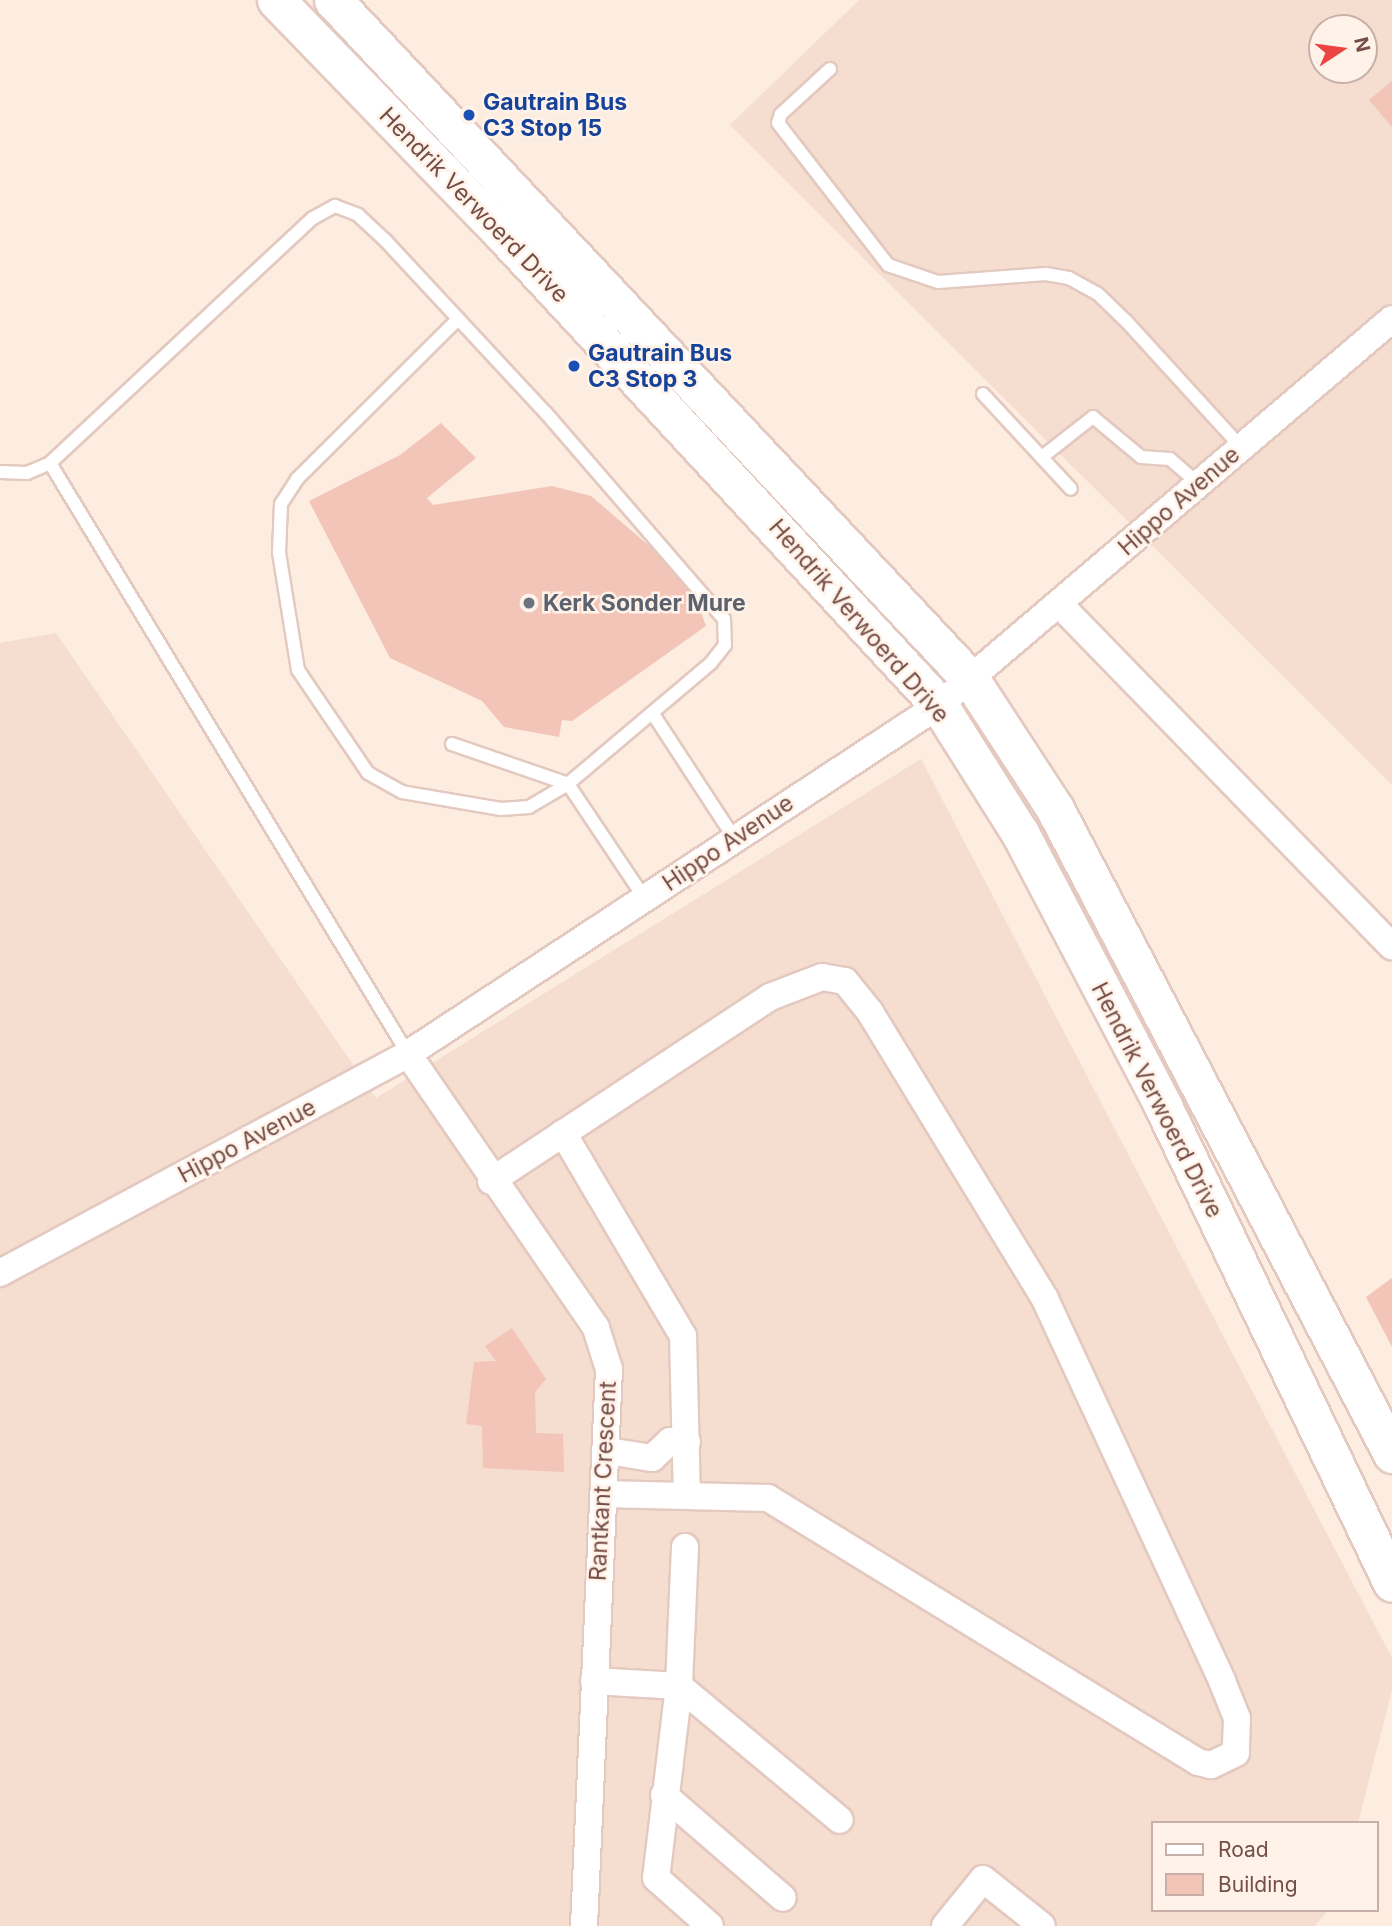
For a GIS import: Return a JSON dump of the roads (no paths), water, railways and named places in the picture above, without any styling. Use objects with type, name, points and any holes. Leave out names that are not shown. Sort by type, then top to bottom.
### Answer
[{"type":"main road","name":"Hendrik Verwoerd Drive","points":[[276,0],[510,242],[939,705],[1020,832],[1163,1104],[1392,1583]]},
{"type":"main road","name":"Hendrik Verwoerd Drive","points":[[333,0],[971,680],[1061,820],[1392,1454]]},
{"type":"street","name":"Hippo Avenue","points":[[0,1273],[408,1054],[939,705],[1060,605],[1392,319]]},
{"type":"street","points":[[1060,605],[1392,946]]},
{"type":"street","points":[[491,1181],[770,997],[821,977],[845,981],[870,1012],[1045,1299],[1222,1681],[1237,1718],[1236,1754],[1212,1765],[1198,1762],[768,1498],[603,1494]]},
{"type":"street","name":"Rantkant Crescent","points":[[408,1054],[491,1181],[596,1328],[609,1369],[608,1451],[603,1494],[584,1926]]},
{"type":"street","points":[[563,1133],[678,1323],[685,1360],[687,1496]]},
{"type":"street","points":[[608,1451],[652,1458],[668,1442],[687,1442]]},
{"type":"street","points":[[685,1547],[679,1686],[656,1878],[710,1926]]},
{"type":"street","points":[[594,1681],[679,1686],[840,1820]]},
{"type":"street","points":[[664,1795],[783,1898]]},
{"type":"street","points":[[945,1926],[983,1879],[1042,1926]]},
{"type":"lane","points":[[830,69],[778,123],[888,265],[938,282],[1046,274],[1069,278],[1098,293],[1241,447]]},
{"type":"lane","points":[[0,472],[26,473],[50,463],[313,218],[335,206],[358,215],[458,319],[724,619],[719,653],[653,714],[568,784],[529,807],[500,809],[386,786],[368,774],[327,720],[298,670],[279,552],[281,504],[297,479],[458,319]]},
{"type":"lane","points":[[983,394],[1071,489]]},
{"type":"lane","points":[[1042,457],[1093,417],[1141,457],[1170,459],[1198,484]]},
{"type":"lane","points":[[50,463],[408,1054]]},
{"type":"lane","points":[[653,714],[734,838]]},
{"type":"lane","points":[[452,744],[568,784],[645,899]]},
{"type":"place","name":"Gautrain Bus C3 Stop 15","points":[[469,115]]},
{"type":"place","name":"Gautrain Bus C3 Stop 3","points":[[574,366]]},
{"type":"place","name":"Kerk Sonder Mure","points":[[529,603]]}]
